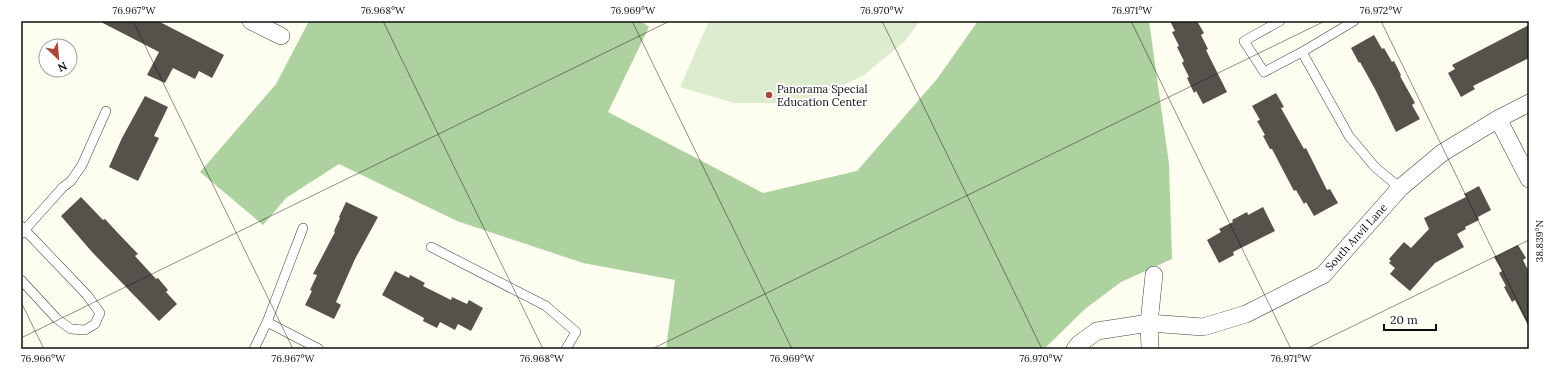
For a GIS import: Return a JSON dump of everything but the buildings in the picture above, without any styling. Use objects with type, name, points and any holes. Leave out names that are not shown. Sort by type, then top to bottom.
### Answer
[{"type":"street","points":[[251,21],[281,36]]},
{"type":"street","name":"South Anvil Lane","points":[[1075,349],[1079,344],[1097,331],[1149,323],[1203,327],[1246,314],[1323,275],[1400,188],[1442,153],[1498,119],[1529,103]]},
{"type":"street","points":[[1498,119],[1529,179]]},
{"type":"street","points":[[1150,349],[1149,323],[1154,275]]},
{"type":"lane","points":[[1280,21],[1244,41],[1264,72],[1302,52],[1354,21]]},
{"type":"lane","points":[[1302,52],[1349,136],[1375,167],[1400,188]]},
{"type":"lane","points":[[21,280],[57,319],[71,329],[85,330],[95,324],[100,313],[91,300],[22,230],[70,181],[82,165],[106,111]]},
{"type":"lane","points":[[254,349],[267,322],[303,228]]},
{"type":"lane","points":[[430,246],[546,306],[576,332],[566,349]]},
{"type":"lane","points":[[267,322],[319,349]]},
{"type":"green space","points":[[309,21],[641,21],[649,27],[608,112],[763,193],[857,171],[937,79],[978,21],[1149,21],[1169,164],[1172,259],[1121,282],[1085,309],[1044,349],[666,349],[675,280],[583,263],[457,221],[339,164],[286,198],[263,225],[200,172],[276,84]]},
{"type":"green space","points":[[709,21],[920,21],[904,42],[864,75],[823,95],[786,103],[734,103],[680,87]]},
{"type":"place","name":"Panorama Special Education Center","points":[[769,95]]}]
